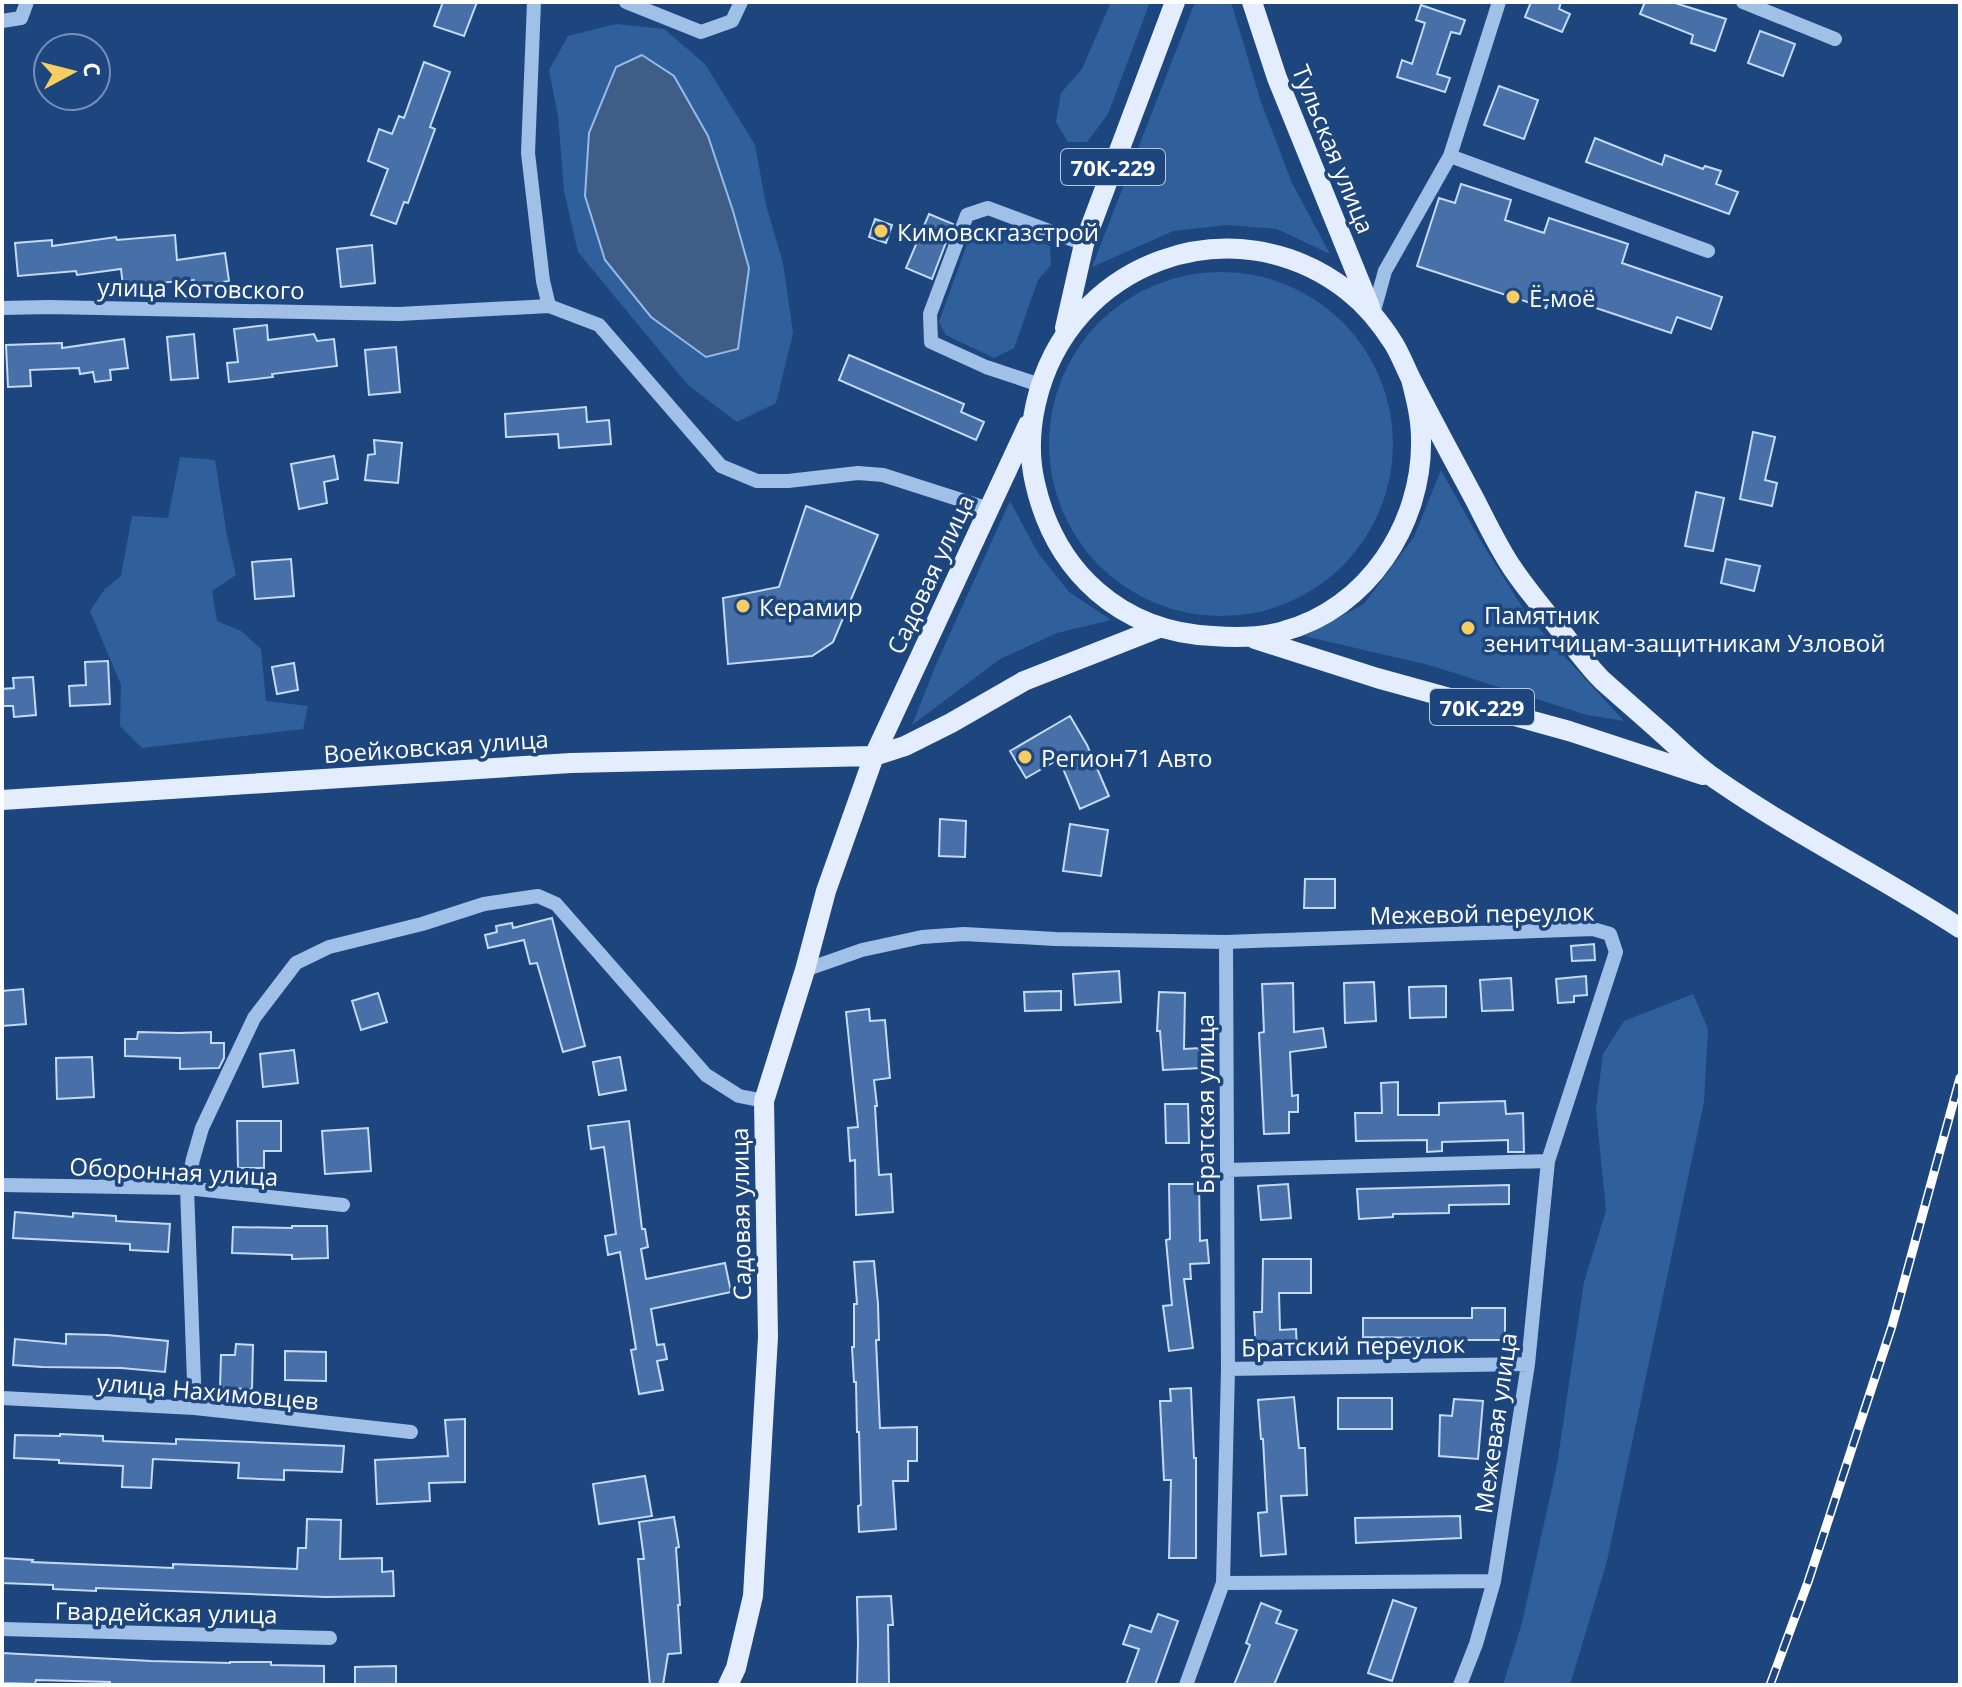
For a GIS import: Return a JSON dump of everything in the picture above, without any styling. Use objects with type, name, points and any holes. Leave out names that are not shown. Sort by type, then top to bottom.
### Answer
[{"type":"main road","name":"70К-229","points":[[1063,336],[1084,244],[1175,2]]},
{"type":"main road","name":"Тульская улица","points":[[1252,2],[1277,78],[1373,315]]},
{"type":"main road","name":"70К-229","points":[[1411,379],[1420,422],[1420,466],[1410,508],[1392,548],[1375,572],[1331,610],[1305,623],[1251,638],[1197,636],[1159,628],[1132,616],[1107,599],[1085,579],[1050,531],[1033,474],[1033,414],[1050,360],[1063,336],[1083,311],[1107,288],[1165,258],[1218,249],[1261,251],[1293,260],[1349,292],[1373,315],[1395,345],[1510,566],[1598,676],[1712,778],[1960,928]]},
{"type":"main road","name":"Садовая улица","points":[[728,1685],[736,1668],[753,1596],[768,1337],[764,1101],[826,891],[874,756],[1033,414]]},
{"type":"main road","points":[[874,756],[905,746],[1024,681],[1159,628]]},
{"type":"main road","name":"70К-229","points":[[1251,638],[1377,678],[1569,731],[1712,778]]},
{"type":"main road","name":"Воейковская улица","points":[[2,800],[571,763],[874,756]]},
{"type":"street","points":[[2,21],[21,18],[27,2]]},
{"type":"street","points":[[534,2],[528,153],[543,281],[549,306],[599,325],[721,466],[757,481],[788,481],[858,473],[883,475],[989,509]]},
{"type":"street","points":[[626,2],[701,32],[732,21],[741,2]]},
{"type":"street","points":[[1373,315],[1385,271],[1450,156],[1499,2]]},
{"type":"street","points":[[1743,2],[1835,39]]},
{"type":"street","points":[[1450,156],[1708,251]]},
{"type":"street","points":[[1040,385],[986,367],[931,342],[930,314],[967,215],[988,208],[1084,244]]},
{"type":"street","name":"улица Котовского","points":[[2,308],[399,314],[549,306]]},
{"type":"street","points":[[195,1408],[187,1188],[193,1159],[202,1128],[254,1018],[296,963],[329,947],[422,924],[484,904],[538,896],[556,904],[706,1075],[739,1096],[764,1101]]},
{"type":"street","name":"Межевой переулок","points":[[1226,942],[1593,929],[1610,934],[1616,952],[1548,1161]]},
{"type":"street","points":[[805,970],[862,950],[922,937],[964,934],[1226,942]]},
{"type":"street","name":"Братская улица","points":[[1186,1685],[1223,1583],[1228,1369],[1226,942]]},
{"type":"street","points":[[1227,1170],[1548,1161]]},
{"type":"street","name":"Межевая улица","points":[[1460,1685],[1476,1644],[1494,1581],[1528,1364],[1548,1161]]},
{"type":"street","name":"Оборонная улица","points":[[2,1185],[187,1188],[343,1205]]},
{"type":"street","name":"Братский переулок","points":[[1228,1369],[1528,1364]]},
{"type":"street","name":"улица Нахимовцев","points":[[2,1398],[195,1408],[411,1432]]},
{"type":"street","points":[[1223,1583],[1494,1581]]},
{"type":"street","name":"Гвардейская улица","points":[[2,1629],[330,1638]]},
{"type":"shaded area","points":[[1111,2],[1150,2],[1108,114],[1087,142],[1068,142],[1056,122],[1061,93],[1082,69]]},
{"type":"shaded area","points":[[1195,2],[1231,2],[1261,102],[1292,183],[1330,254],[1277,229],[1227,225],[1173,231],[1092,267]]},
{"type":"shaded area","points":[[616,24],[664,29],[705,64],[755,145],[766,205],[783,263],[793,333],[776,403],[737,422],[688,385],[578,252],[564,191],[558,116],[549,70],[568,36]],"holes":[[[642,55],[674,76],[708,136],[749,268],[605,96],[616,67]]]},
{"type":"shaded area","points":[[642,55],[674,76],[708,136],[733,211],[749,268],[738,349],[706,357],[651,317],[605,260],[585,196],[589,133],[616,67]]},
{"type":"shaded area","points":[[974,225],[1010,239],[1014,232],[1050,246],[1051,265],[1038,280],[1014,348],[994,358],[946,335],[939,322]]},
{"type":"shaded area","points":[[1221,272],[1255,275],[1287,285],[1317,301],[1343,322],[1364,348],[1380,378],[1390,410],[1393,444],[1390,478],[1380,510],[1364,540],[1343,566],[1317,587],[1287,603],[1255,613],[1221,616],[1187,613],[1155,603],[1125,587],[1099,566],[1078,540],[1062,510],[1052,478],[1049,444],[1052,410],[1062,378],[1078,348],[1099,322],[1125,301],[1155,285],[1187,275]]},
{"type":"shaded area","points":[[180,457],[215,460],[236,575],[212,591],[217,621],[241,631],[261,649],[266,701],[308,706],[303,729],[142,748],[120,726],[121,685],[90,611],[105,589],[121,576],[132,516],[168,518]]},
{"type":"shaded area","points":[[1441,470],[1529,618],[1624,721],[1587,715],[1429,665],[1304,636],[1364,604],[1414,537]]},
{"type":"shaded area","points":[[1010,501],[1038,553],[1069,592],[1111,620],[1057,633],[1000,659],[912,725],[935,667]]},
{"type":"shaded area","points":[[1693,994],[1708,1029],[1704,1102],[1607,1561],[1570,1685],[1503,1685],[1522,1623],[1557,1465],[1584,1282],[1606,1211],[1596,1109],[1603,1054],[1624,1021]]},
{"type":"building","points":[[443,2],[477,2],[464,36],[434,26]]},
{"type":"building","points":[[1531,2],[1561,2],[1559,9],[1570,14],[1562,32],[1525,17]]},
{"type":"building","points":[[1645,2],[1672,2],[1726,19],[1715,51],[1691,43],[1693,35],[1640,14]]},
{"type":"building","points":[[1421,5],[1465,20],[1460,34],[1451,32],[1437,74],[1450,78],[1445,92],[1397,77],[1402,60],[1412,64],[1425,23],[1416,20]]},
{"type":"building","points":[[1760,31],[1795,44],[1783,76],[1748,63]]},
{"type":"building","points":[[424,62],[450,72],[430,127],[435,129],[408,203],[404,202],[396,224],[371,215],[388,169],[368,161],[379,129],[392,134],[399,116],[404,118]]},
{"type":"building","points":[[1499,86],[1538,100],[1524,139],[1484,125]]},
{"type":"building","points":[[1595,138],[1662,165],[1665,155],[1703,169],[1705,166],[1721,171],[1716,184],[1738,192],[1729,214],[1586,162]]},
{"type":"building","points":[[1461,184],[1511,200],[1505,220],[1544,233],[1549,218],[1628,244],[1622,263],[1722,297],[1711,329],[1677,317],[1671,333],[1551,293],[1546,308],[1417,266],[1439,198],[1455,203]]},
{"type":"building","points":[[929,214],[953,224],[932,279],[906,268]]},
{"type":"building","points":[[875,219],[892,225],[886,243],[869,237]]},
{"type":"building","points":[[175,235],[177,260],[225,253],[229,281],[195,286],[194,280],[123,286],[121,269],[77,275],[76,271],[18,276],[15,243],[52,240],[52,246],[116,237],[117,240]]},
{"type":"building","points":[[372,245],[375,283],[341,287],[337,249]]},
{"type":"building","points":[[267,325],[268,340],[314,334],[317,341],[334,339],[337,366],[229,382],[227,363],[238,362],[234,329]]},
{"type":"building","points":[[194,334],[198,378],[171,380],[167,337]]},
{"type":"building","points":[[124,339],[128,368],[110,370],[111,380],[95,382],[93,372],[80,374],[79,368],[30,370],[31,386],[8,387],[6,345],[62,343],[62,348]]},
{"type":"building","points":[[396,347],[400,392],[369,395],[365,350]]},
{"type":"building","points":[[849,355],[964,404],[961,412],[984,422],[976,440],[839,380]]},
{"type":"building","points":[[586,407],[587,422],[609,420],[611,444],[559,448],[558,434],[506,437],[505,414]]},
{"type":"building","points":[[1753,432],[1775,437],[1765,480],[1777,483],[1772,506],[1740,499]]},
{"type":"building","points":[[374,440],[402,443],[398,483],[365,480],[368,455],[375,454]]},
{"type":"building","points":[[334,456],[338,479],[324,482],[327,503],[299,509],[291,464]]},
{"type":"building","points":[[1696,492],[1724,498],[1713,551],[1685,546]]},
{"type":"building","points":[[806,506],[878,535],[833,642],[812,656],[728,664],[723,598],[779,587]]},
{"type":"building","points":[[291,559],[294,596],[255,599],[252,562]]},
{"type":"building","points":[[1726,559],[1760,566],[1754,591],[1721,583]]},
{"type":"building","points":[[108,661],[110,704],[70,706],[69,686],[86,685],[85,662]]},
{"type":"building","points":[[294,663],[298,690],[277,694],[272,667]]},
{"type":"building","points":[[33,677],[36,715],[14,717],[13,706],[2,706],[2,689],[14,688],[13,678]]},
{"type":"building","points":[[1070,716],[1087,745],[1109,796],[1080,809],[1059,759],[1026,778],[1010,751]]},
{"type":"building","points":[[940,819],[966,821],[965,857],[939,856]]},
{"type":"building","points":[[1070,824],[1108,830],[1101,876],[1063,871]]},
{"type":"building","points":[[1305,879],[1335,879],[1335,908],[1304,908]]},
{"type":"building","points":[[552,918],[585,1046],[563,1052],[537,963],[530,964],[524,940],[488,948],[485,935],[497,932],[496,926],[512,923],[513,928]]},
{"type":"building","points":[[1594,944],[1595,960],[1572,961],[1571,946]]},
{"type":"building","points":[[1119,971],[1121,1002],[1075,1005],[1073,974]]},
{"type":"building","points":[[1586,976],[1587,995],[1574,996],[1574,1002],[1558,1003],[1556,979]]},
{"type":"building","points":[[1511,978],[1513,1010],[1482,1011],[1480,980]]},
{"type":"building","points":[[1374,982],[1376,1021],[1345,1023],[1344,983]]},
{"type":"building","points":[[1293,983],[1294,1032],[1323,1028],[1326,1047],[1290,1052],[1292,1096],[1298,1095],[1298,1112],[1289,1112],[1289,1133],[1264,1134],[1259,1033],[1264,1032],[1262,984]]},
{"type":"building","points":[[1446,986],[1446,1017],[1410,1018],[1409,987]]},
{"type":"building","points":[[23,989],[26,1024],[2,1026],[2,991]]},
{"type":"building","points":[[1061,991],[1061,1010],[1025,1011],[1024,992]]},
{"type":"building","points":[[1159,992],[1185,993],[1184,1049],[1200,1048],[1201,1068],[1163,1070],[1160,1031],[1157,1031]]},
{"type":"building","points":[[378,993],[387,1022],[361,1030],[352,1001]]},
{"type":"building","points":[[869,1009],[870,1021],[885,1020],[890,1078],[874,1080],[875,1106],[879,1175],[891,1174],[893,1212],[856,1215],[855,1160],[850,1161],[848,1128],[858,1127],[846,1012]]},
{"type":"building","points":[[138,1032],[211,1032],[211,1043],[224,1043],[224,1058],[219,1068],[180,1069],[180,1058],[125,1056],[125,1039],[137,1039]]},
{"type":"building","points":[[294,1050],[298,1083],[263,1087],[260,1054]]},
{"type":"building","points":[[92,1057],[94,1097],[57,1099],[56,1058]]},
{"type":"building","points":[[620,1057],[626,1090],[599,1095],[593,1062]]},
{"type":"building","points":[[1398,1082],[1398,1115],[1439,1115],[1439,1103],[1505,1101],[1506,1114],[1523,1113],[1524,1152],[1508,1152],[1508,1140],[1442,1142],[1442,1151],[1427,1152],[1427,1140],[1356,1141],[1355,1113],[1382,1113],[1381,1083]]},
{"type":"building","points":[[1165,1104],[1188,1104],[1189,1143],[1166,1143]]},
{"type":"building","points":[[237,1121],[281,1121],[281,1151],[264,1151],[264,1168],[238,1168]]},
{"type":"building","points":[[629,1121],[642,1229],[645,1229],[648,1247],[641,1249],[646,1279],[725,1263],[731,1292],[651,1309],[657,1345],[664,1344],[667,1359],[657,1361],[663,1390],[639,1394],[631,1350],[636,1349],[620,1252],[608,1255],[605,1236],[616,1234],[604,1147],[591,1149],[588,1126]]},
{"type":"building","points":[[368,1128],[371,1171],[325,1174],[322,1131]]},
{"type":"building","points":[[1169,1184],[1199,1184],[1200,1241],[1207,1240],[1209,1263],[1190,1264],[1191,1279],[1184,1279],[1193,1348],[1169,1351],[1163,1306],[1172,1305],[1166,1240],[1170,1239]]},
{"type":"building","points":[[1288,1184],[1291,1218],[1261,1220],[1258,1186]]},
{"type":"building","points":[[1509,1185],[1509,1204],[1449,1205],[1449,1213],[1393,1214],[1393,1217],[1359,1219],[1357,1189]]},
{"type":"building","points":[[15,1212],[73,1217],[73,1213],[116,1216],[116,1221],[170,1224],[168,1252],[130,1250],[130,1244],[13,1238]]},
{"type":"building","points":[[327,1226],[328,1258],[292,1259],[292,1255],[232,1253],[233,1227]]},
{"type":"building","points":[[1263,1259],[1311,1259],[1311,1293],[1279,1293],[1280,1330],[1296,1329],[1297,1351],[1256,1352],[1254,1312],[1262,1312]]},
{"type":"building","points":[[874,1261],[878,1304],[879,1340],[876,1340],[880,1428],[917,1427],[917,1461],[908,1461],[908,1481],[893,1481],[896,1529],[859,1532],[859,1432],[852,1347],[854,1304],[857,1304],[854,1262]]},
{"type":"building","points":[[1472,1308],[1505,1308],[1505,1340],[1452,1340],[1452,1344],[1435,1344],[1435,1338],[1363,1337],[1363,1318],[1472,1318]]},
{"type":"building","points":[[66,1334],[168,1341],[165,1372],[13,1365],[15,1339],[66,1344]]},
{"type":"building","points":[[236,1344],[253,1345],[252,1389],[220,1388],[221,1355],[235,1355]]},
{"type":"building","points":[[285,1351],[326,1352],[326,1381],[285,1380]]},
{"type":"building","points":[[1191,1388],[1196,1458],[1196,1558],[1169,1558],[1171,1480],[1164,1480],[1160,1401],[1171,1401],[1170,1389]]},
{"type":"building","points":[[1294,1397],[1299,1448],[1305,1448],[1307,1495],[1281,1496],[1286,1554],[1261,1556],[1258,1513],[1267,1512],[1258,1400]]},
{"type":"building","points":[[1338,1398],[1392,1398],[1392,1429],[1338,1429]]},
{"type":"building","points":[[1454,1399],[1483,1401],[1478,1459],[1439,1456],[1440,1415],[1452,1416]]},
{"type":"building","points":[[465,1419],[465,1482],[429,1483],[430,1501],[377,1504],[375,1460],[448,1456],[445,1420]]},
{"type":"building","points":[[15,1435],[103,1436],[103,1441],[176,1444],[176,1439],[344,1446],[342,1472],[284,1470],[284,1480],[238,1478],[239,1463],[153,1459],[151,1488],[122,1487],[123,1466],[14,1458]]},
{"type":"building","points":[[645,1476],[652,1516],[599,1524],[593,1484]]},
{"type":"building","points":[[1460,1516],[1461,1538],[1356,1543],[1355,1518]]},
{"type":"building","points":[[674,1517],[679,1547],[676,1548],[681,1653],[668,1654],[663,1685],[650,1685],[638,1559],[644,1559],[639,1522]]},
{"type":"building","points":[[307,1519],[341,1520],[340,1559],[382,1558],[382,1572],[393,1571],[394,1596],[325,1597],[96,1588],[96,1591],[2,1583],[2,1558],[173,1568],[173,1564],[297,1569],[298,1548],[306,1548]]},
{"type":"building","points":[[891,1596],[893,1625],[888,1625],[889,1685],[857,1685],[857,1597]]},
{"type":"building","points":[[1393,1600],[1416,1608],[1392,1681],[1368,1673]]},
{"type":"building","points":[[1261,1603],[1281,1611],[1276,1623],[1297,1630],[1274,1685],[1234,1685],[1250,1645],[1246,1643]]},
{"type":"building","points":[[1158,1614],[1178,1621],[1155,1685],[1126,1685],[1139,1649],[1123,1644],[1130,1625],[1151,1632]]},
{"type":"building","points":[[2,1653],[324,1666],[324,1685],[132,1685],[36,1680],[35,1684],[2,1683]]},
{"type":"building","points":[[396,1666],[396,1685],[355,1685],[355,1667]]},
{"type":"railway","points":[[1770,1685],[1808,1582],[1892,1326],[1960,1078]]},
{"type":"place","name":"Кимовскгазстрой","points":[[881,231]]},
{"type":"place","name":"Ё-моё","points":[[1513,297]]},
{"type":"place","name":"Керамир","points":[[743,606]]},
{"type":"place","name":"Памятник зенитчицам-защитникам Узловой","points":[[1468,628]]},
{"type":"place","name":"Регион71 Авто","points":[[1025,757]]}]
